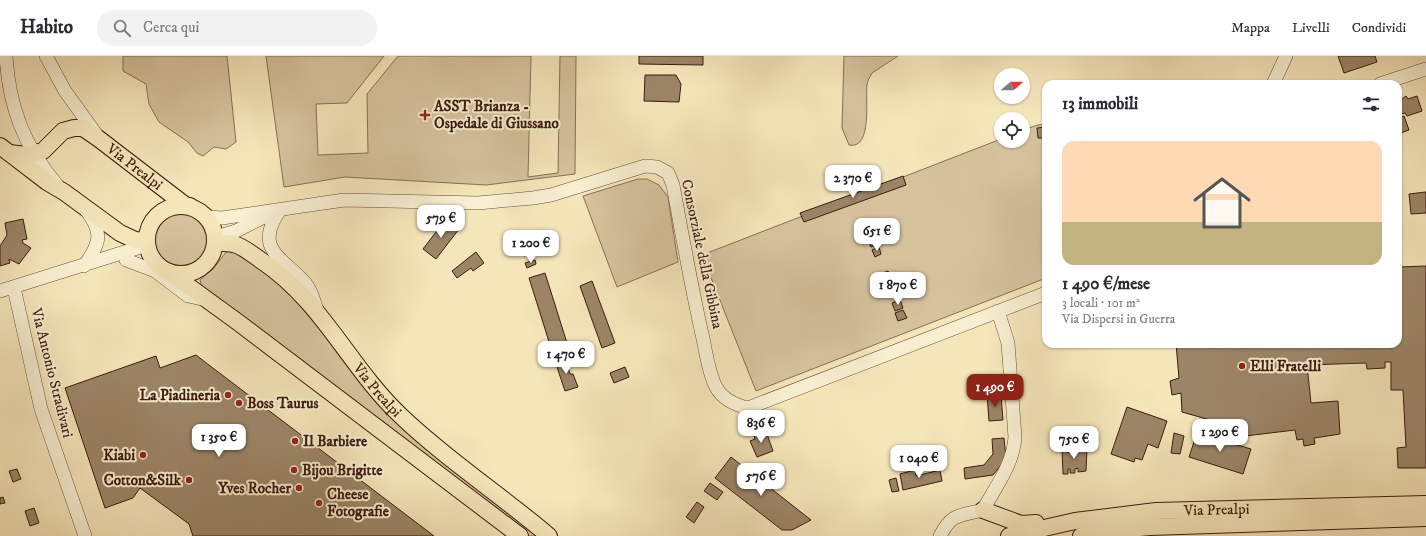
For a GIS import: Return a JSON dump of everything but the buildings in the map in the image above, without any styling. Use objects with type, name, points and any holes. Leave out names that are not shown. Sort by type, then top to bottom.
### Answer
[{"type":"main road","name":"Via Prealpi","points":[[35,154],[46,148],[63,131],[74,128],[83,128],[185,205],[190,206]]},
{"type":"main road","points":[[5,149],[20,155],[35,154]]},
{"type":"main road","points":[[5,149],[47,182],[64,192],[120,234],[147,243]]},
{"type":"main road","points":[[174,206],[190,206],[207,217],[214,230],[216,240],[210,259],[204,266],[187,274],[162,267],[147,243],[150,225],[160,213],[174,206]]},
{"type":"main road","name":"Via Prealpi","points":[[216,240],[239,246],[288,280],[318,312],[377,390],[399,414],[424,438],[518,510],[549,536]]},
{"type":"main road","name":"Via Prealpi","points":[[162,267],[520,536]]},
{"type":"main road","name":"Via Prealpi","points":[[1009,536],[1068,523],[1119,515],[1170,511],[1426,504]]},
{"type":"main road","points":[[983,510],[1021,524],[1050,521],[1068,523]]},
{"type":"main road","name":"Via Prealpi","points":[[1081,536],[1096,532],[1150,527],[1426,518]]},
{"type":"street","points":[[0,56],[0,84]]},
{"type":"street","points":[[6,56],[8,83],[20,124],[35,154],[47,173],[64,192]]},
{"type":"street","name":"Via Prealpi","points":[[46,56],[65,91],[99,139]]},
{"type":"street","points":[[1275,80],[1286,56]]},
{"type":"street","points":[[1392,80],[1426,69]]},
{"type":"street","name":"Consorziale della Gibbina","points":[[207,217],[222,218],[344,200],[478,202],[533,198],[551,195],[645,166],[657,167],[668,173],[673,185],[698,314],[710,370],[716,387],[725,398],[736,405],[748,408],[998,310],[1042,294]]},
{"type":"street","points":[[84,207],[93,218],[98,239],[96,250],[84,266]]},
{"type":"street","points":[[216,240],[276,211]]},
{"type":"street","points":[[276,211],[269,233],[272,252],[306,284],[318,312]]},
{"type":"street","points":[[0,291],[84,266],[147,243]]},
{"type":"street","points":[[99,261],[126,260],[162,267]]},
{"type":"street","points":[[126,260],[155,271],[188,296],[207,300]]},
{"type":"street","name":"Via Antonio Stradivari","points":[[14,288],[41,409],[85,536]]},
{"type":"street","points":[[940,536],[949,520],[953,517],[983,510],[1011,459],[1015,437],[1008,343],[998,310]]},
{"type":"shaded area","points":[[123,56],[227,56],[236,142],[226,149],[214,147],[203,156],[197,153],[188,142],[159,122],[149,104],[146,84],[123,71]]},
{"type":"shaded area","name":"ASST Brianza - Ospedale di Giussano","points":[[266,56],[384,56],[347,103],[316,104],[318,155],[368,153],[367,94],[398,56],[531,56],[528,177],[558,173],[560,56],[576,56],[575,174],[486,185],[345,177],[284,187]]},
{"type":"shaded area","points":[[844,56],[898,56],[872,73],[867,85],[865,131],[862,139],[857,144],[849,145],[842,128]]},
{"type":"shaded area","points":[[1042,124],[1042,280],[756,391],[702,255],[994,142],[994,148],[1030,148],[1030,128]]},
{"type":"shaded area","points":[[638,179],[647,179],[659,185],[668,197],[678,262],[617,287],[583,196]]},
{"type":"shaded area","points":[[176,212],[186,212],[196,216],[204,224],[208,234],[208,244],[204,254],[196,262],[186,266],[176,266],[166,262],[158,254],[154,244],[154,234],[158,224],[166,216]]},
{"type":"shaded area","points":[[234,250],[290,290],[385,409],[538,536],[526,536],[201,285],[200,280],[213,269],[226,252]]},
{"type":"place","name":"ASST Brianza - Ospedale di Giussano","points":[[425,115]]},
{"type":"place","name":"Elli Fratelli","points":[[1242,366]]},
{"type":"place","name":"La Piadineria","points":[[228,395]]},
{"type":"place","name":"Boss Taurus","points":[[239,403]]},
{"type":"place","name":"Il Barbiere","points":[[295,441]]},
{"type":"place","name":"Kiabi","points":[[143,455]]},
{"type":"place","name":"Bijou Brigitte","points":[[294,470]]},
{"type":"place","name":"Cotton&Silk","points":[[189,480]]},
{"type":"place","name":"Yves Rocher","points":[[299,488]]},
{"type":"place","name":"Cheese Fotografie","points":[[319,503]]}]
